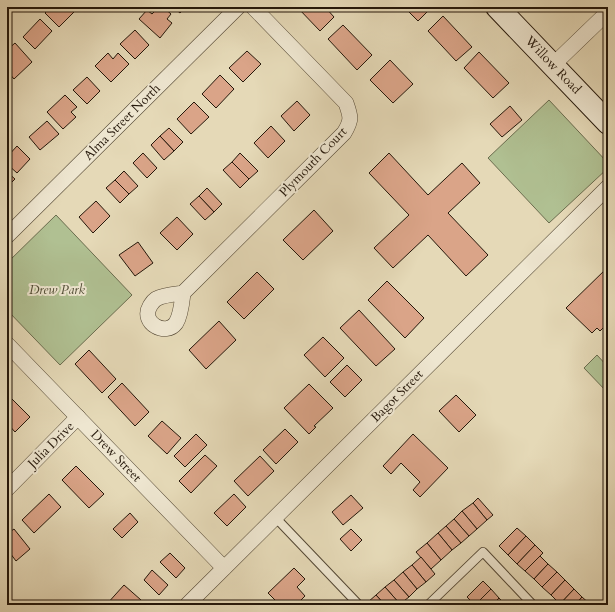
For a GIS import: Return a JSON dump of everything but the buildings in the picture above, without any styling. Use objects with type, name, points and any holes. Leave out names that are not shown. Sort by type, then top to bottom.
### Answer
[{"type":"main road","name":"Willow Road","points":[[497,7],[608,123]]},
{"type":"street","name":"Alma Street North","points":[[7,236],[238,7]]},
{"type":"street","name":"Plymouth Court","points":[[183,293],[344,133],[350,124],[350,114],[346,103],[253,7]]},
{"type":"street","points":[[553,65],[608,12]]},
{"type":"street","name":"Bagot Street","points":[[187,605],[608,187]]},
{"type":"street","name":"Drew Street","points":[[7,344],[224,568]]},
{"type":"street","name":"Julia Drive","points":[[7,489],[78,417]]},
{"type":"lane","points":[[275,517],[359,605]]},
{"type":"lane","points":[[428,605],[483,552],[533,605]]},
{"type":"green space","points":[[549,100],[608,163],[608,168],[549,223],[488,158]]},
{"type":"green space","name":"Drew Park","points":[[56,215],[132,295],[60,365],[7,310],[7,263]]},
{"type":"green space","points":[[597,355],[608,367],[608,393],[584,368]]}]
